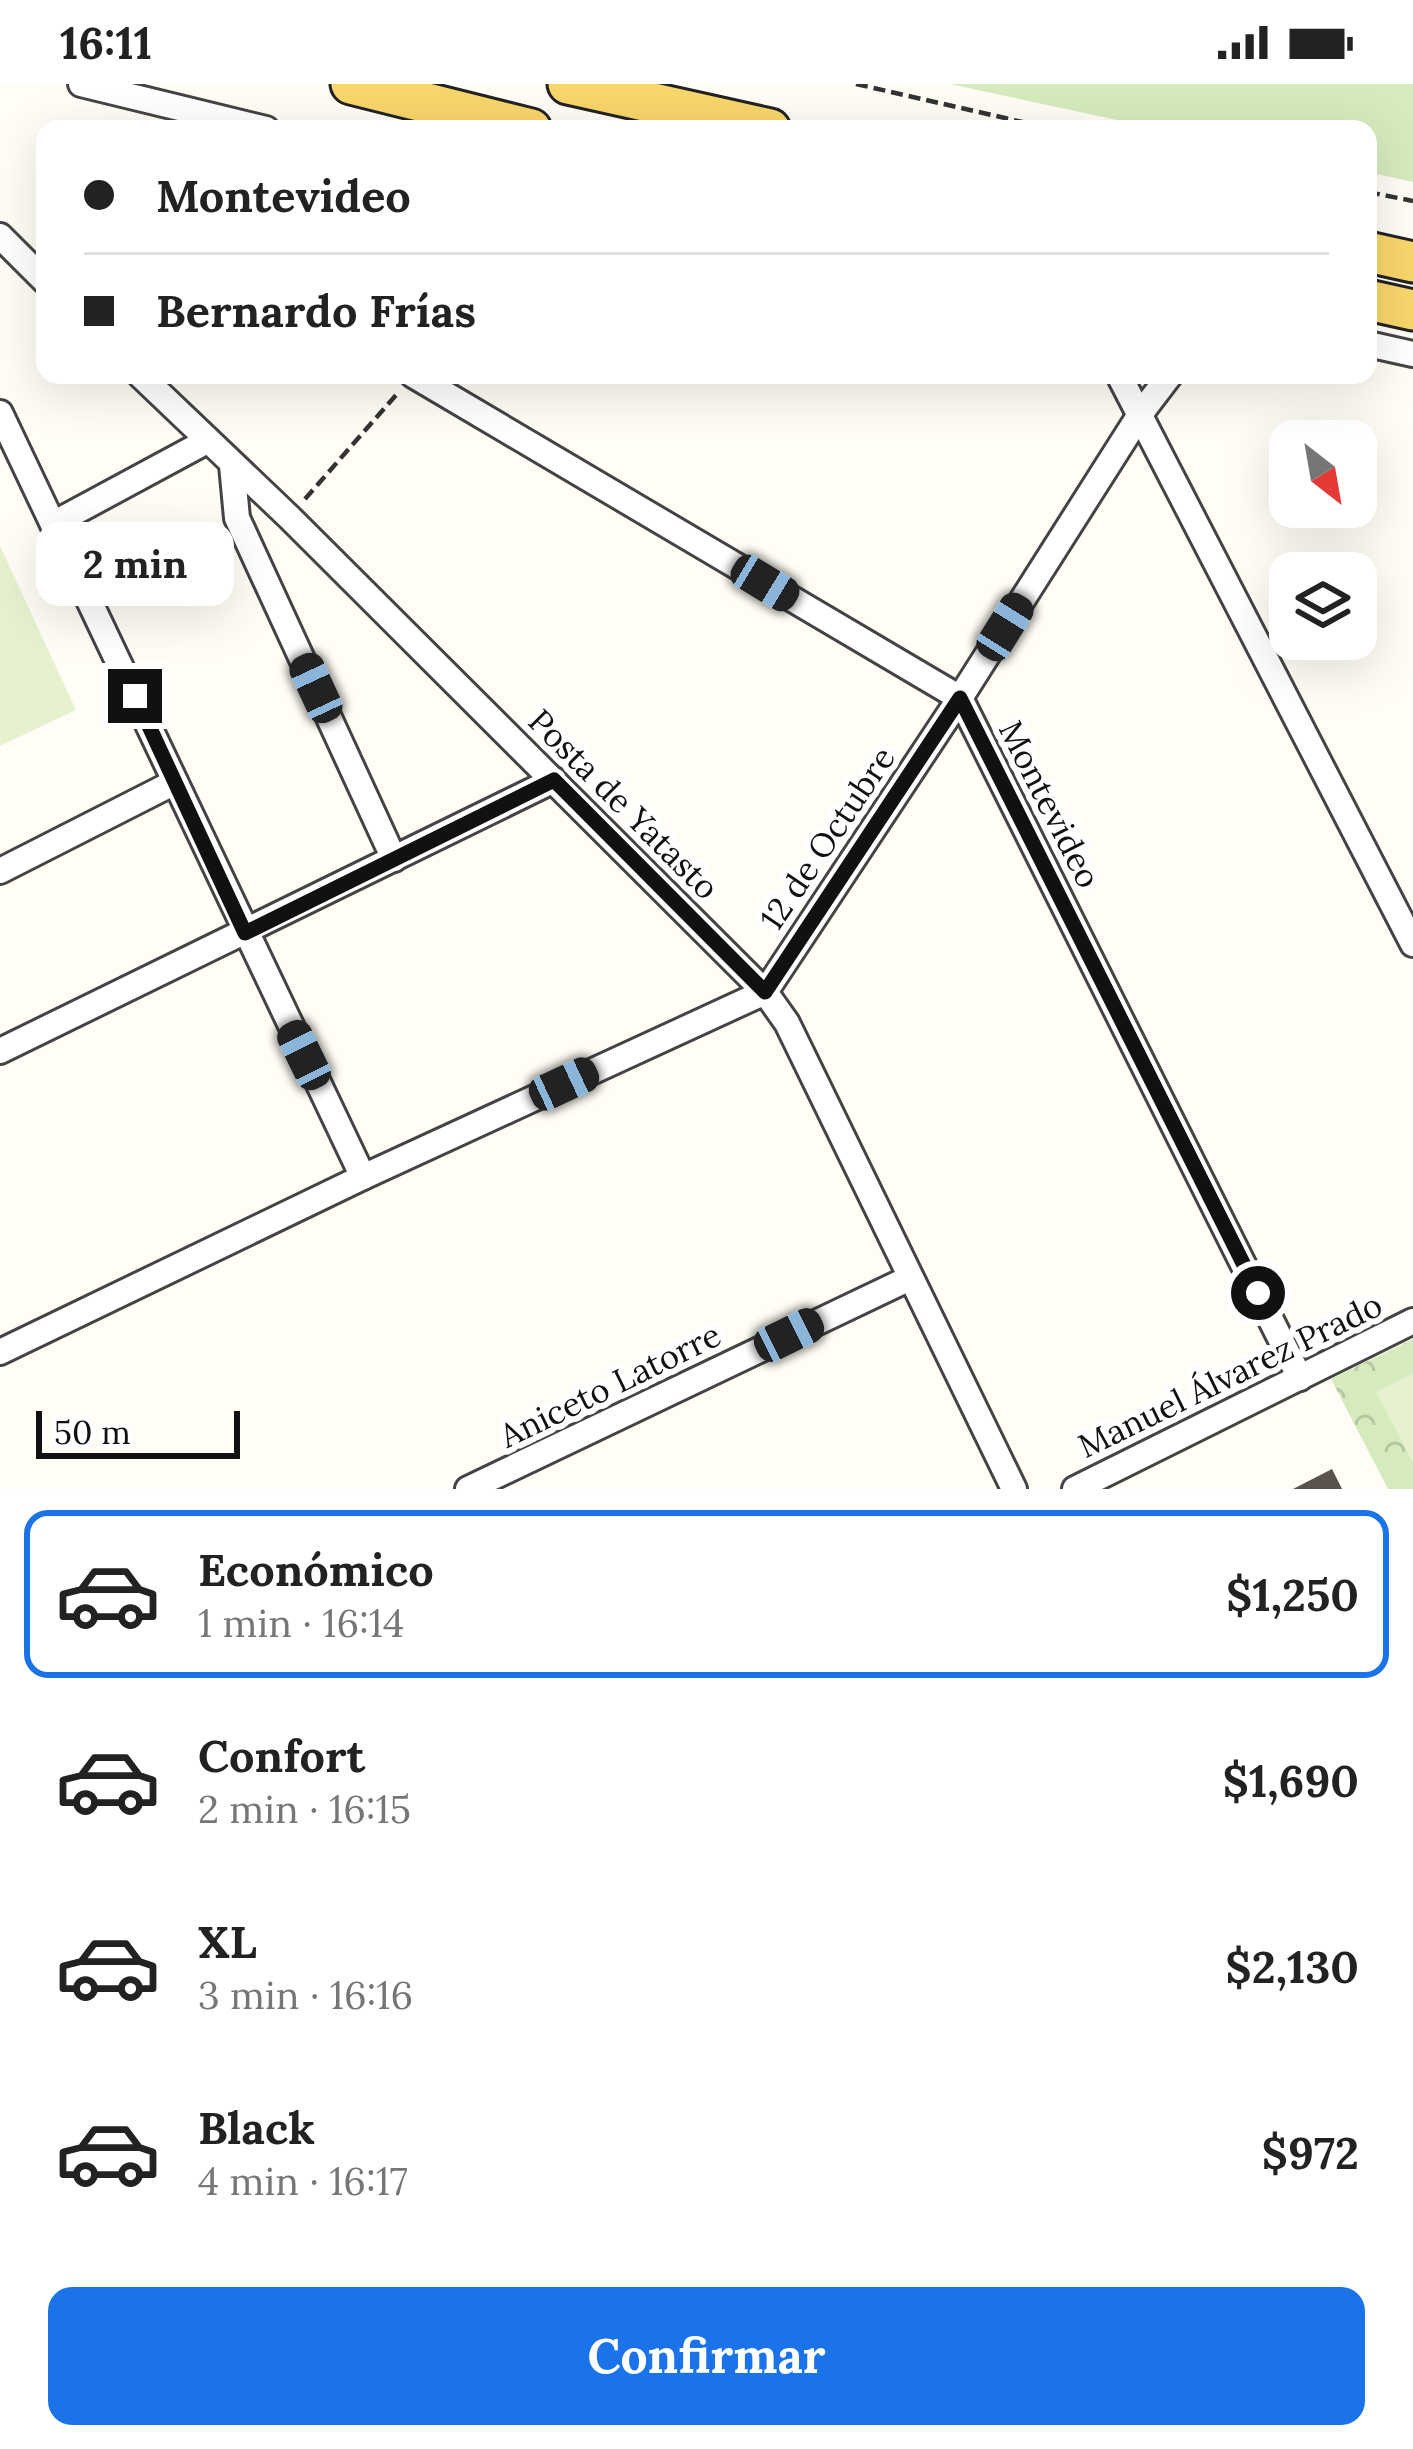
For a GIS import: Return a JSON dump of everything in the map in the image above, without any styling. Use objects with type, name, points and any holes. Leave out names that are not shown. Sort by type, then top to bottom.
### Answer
[{"type":"main road","points":[[351,84],[495,120]]},
{"type":"main road","points":[[568,84],[730,120]]},
{"type":"main road","points":[[1377,255],[1413,262]]},
{"type":"main road","points":[[1377,302],[1413,310]]},
{"type":"street","points":[[80,84],[229,120]]},
{"type":"street","points":[[0,236],[36,272]]},
{"type":"street","points":[[1377,346],[1413,354]]},
{"type":"street","name":"Posta de Yatasto","points":[[149,384],[290,517],[765,992],[787,1023],[1014,1489]]},
{"type":"street","name":"Montevideo","points":[[428,384],[960,698],[1300,1378]]},
{"type":"street","points":[[1124,384],[1413,944]]},
{"type":"street","name":"12 de Octubre","points":[[765,992],[1163,384]]},
{"type":"street","points":[[0,413],[363,1177]]},
{"type":"street","points":[[53,524],[207,441]]},
{"type":"street","points":[[232,465],[237,518],[394,859]]},
{"type":"street","points":[[0,1051],[554,780]]},
{"type":"street","points":[[0,871],[176,782]]},
{"type":"street","points":[[0,1352],[363,1177],[765,992]]},
{"type":"street","name":"Aniceto Latorre","points":[[468,1489],[910,1278]]},
{"type":"street","name":"Manuel Álvarez Prado","points":[[1076,1489],[1413,1321]]},
{"type":"path","points":[[856,84],[1014,120]]},
{"type":"path","points":[[1377,194],[1413,201]]},
{"type":"path","points":[[290,517],[405,384]]},
{"type":"green space","points":[[950,84],[1413,84],[1413,182],[1377,174],[1377,120],[1117,120]]},
{"type":"green space","points":[[0,546],[76,710],[0,746]]},
{"type":"green space","points":[[1413,1339],[1413,1489],[1388,1489],[1331,1379]]},
{"type":"green space","points":[[1413,1373],[1413,1463],[1376,1392]]},
{"type":"building","points":[[1332,1469],[1342,1489],[1293,1489]]},
{"type":"route","points":[[135,696],[245,933],[554,780],[765,992],[960,698],[1258,1293]]}]
